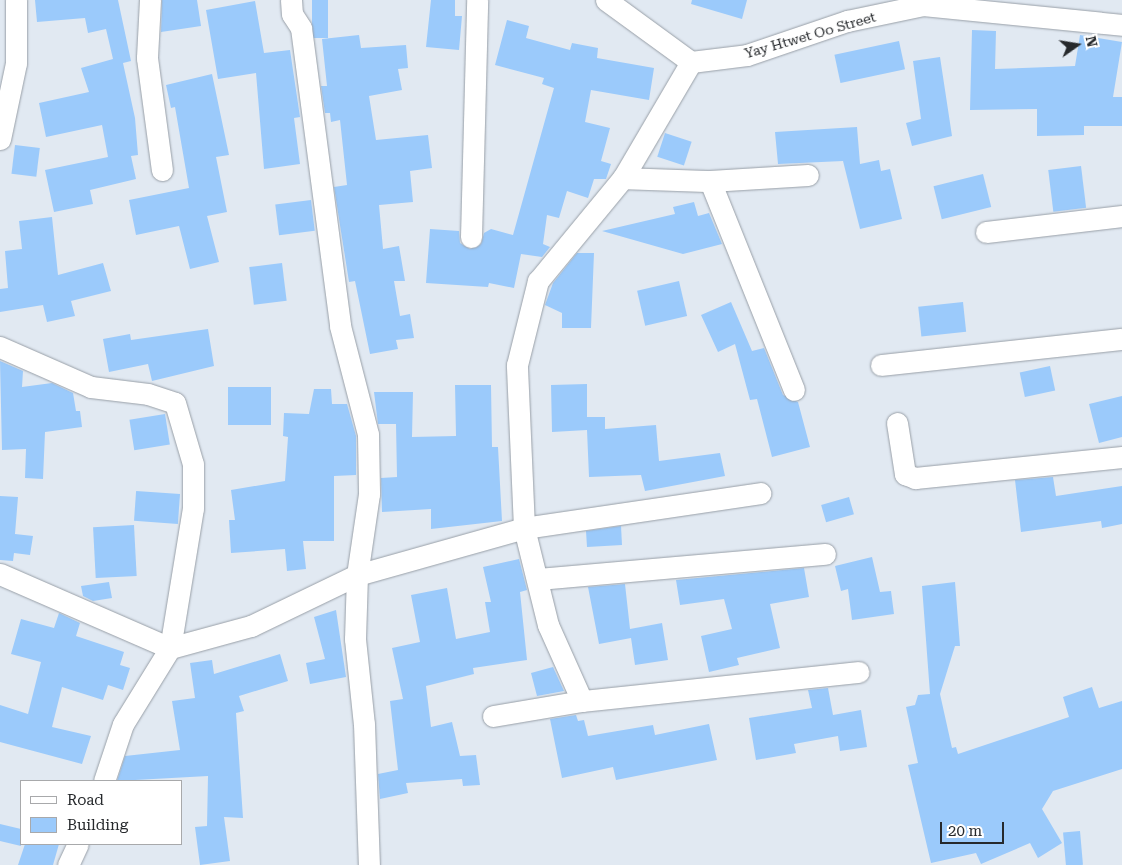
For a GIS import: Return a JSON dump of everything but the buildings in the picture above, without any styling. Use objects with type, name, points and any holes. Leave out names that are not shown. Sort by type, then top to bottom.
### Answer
[{"type":"street","points":[[0,139],[16,63],[16,0]]},
{"type":"street","points":[[150,0],[147,58],[162,170]]},
{"type":"street","points":[[291,0],[292,14],[301,28],[340,326],[368,434],[370,494],[357,575],[355,639],[364,724],[369,865]]},
{"type":"street","points":[[471,237],[477,0]]},
{"type":"street","points":[[582,701],[548,625],[524,528],[517,364],[538,281],[623,178],[691,62],[606,0]]},
{"type":"street","name":"Yay Htwet Oo Street","points":[[691,62],[748,55],[847,21],[923,5],[1122,25]]},
{"type":"street","points":[[623,178],[710,182],[808,175]]},
{"type":"street","points":[[710,182],[794,390]]},
{"type":"street","points":[[986,232],[1122,216]]},
{"type":"street","points":[[881,365],[1122,339]]},
{"type":"street","points":[[0,347],[91,387],[148,394],[175,403],[193,464],[193,508],[170,648],[123,724],[104,780]]},
{"type":"street","points":[[897,423],[905,474],[915,478],[1122,457]]},
{"type":"street","points":[[0,574],[170,648],[251,626],[357,575],[524,528],[760,493]]},
{"type":"street","points":[[538,579],[825,554]]},
{"type":"street","points":[[493,716],[582,701],[858,672]]},
{"type":"street","points":[[68,865],[78,845]]}]
